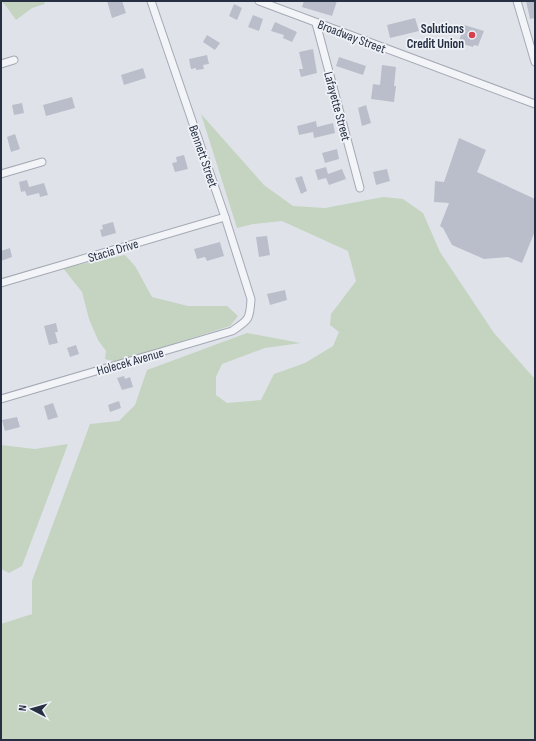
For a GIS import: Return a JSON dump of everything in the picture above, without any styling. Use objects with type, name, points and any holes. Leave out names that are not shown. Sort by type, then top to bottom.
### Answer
[{"type":"street","name":"Bennett Street","points":[[151,1],[225,216],[251,299],[251,312]]},
{"type":"street","name":"Broadway Street","points":[[263,1],[316,23],[535,104]]},
{"type":"street","points":[[517,1],[531,36],[535,62]]},
{"type":"street","name":"Lafayette Street","points":[[316,23],[360,188]]},
{"type":"street","points":[[1,64],[14,60]]},
{"type":"street","points":[[1,174],[42,162]]},
{"type":"street","name":"Stacia Drive","points":[[1,283],[225,216]]},
{"type":"street","name":"Holecek Avenue","points":[[1,399],[232,331],[246,322],[251,312]]},
{"type":"green space","points":[[1,1],[44,1],[45,4],[32,8],[16,20]]},
{"type":"green space","points":[[201,114],[264,185],[293,206],[325,208],[383,197],[403,199],[423,213],[440,252],[494,333],[535,379],[535,740],[1,740],[1,624],[32,614],[32,581],[90,424],[119,421],[135,405],[147,370],[247,333],[301,343],[265,348],[222,364],[216,377],[216,395],[227,403],[261,400],[274,374],[305,363],[333,346],[339,332],[330,325],[331,314],[356,281],[348,251],[282,221],[253,224],[237,228]]},
{"type":"green space","points":[[125,255],[135,266],[152,297],[188,306],[227,306],[238,316],[230,326],[116,362],[105,359],[106,351],[98,340],[89,319],[82,292],[63,268]]},
{"type":"green space","points":[[68,444],[22,566],[9,573],[1,569],[1,445],[35,449]]},
{"type":"building","points":[[107,1],[122,1],[126,13],[112,18]]},
{"type":"building","points":[[304,1],[337,1],[332,16],[302,7]]},
{"type":"building","points":[[526,1],[535,1],[535,18],[530,19]]},
{"type":"building","points":[[234,4],[242,8],[237,20],[229,16]]},
{"type":"building","points":[[253,15],[263,19],[259,31],[248,27]]},
{"type":"building","points":[[415,18],[419,31],[390,38],[387,25]]},
{"type":"building","points":[[275,22],[297,32],[292,42],[283,38],[284,35],[271,31]]},
{"type":"building","name":"Solutions Credit Union","points":[[461,24],[484,31],[478,46],[474,45],[473,47],[463,44],[464,41],[459,40],[463,31],[458,30]]},
{"type":"building","points":[[207,35],[220,43],[215,50],[203,42]]},
{"type":"building","points":[[313,49],[317,73],[301,77],[299,69],[303,69],[299,52]]},
{"type":"building","points":[[207,55],[209,64],[203,65],[204,69],[191,69],[189,59]]},
{"type":"building","points":[[339,57],[366,66],[363,75],[336,66]]},
{"type":"building","points":[[382,65],[396,67],[394,102],[371,99],[373,84],[380,85]]},
{"type":"building","points":[[143,68],[146,78],[124,85],[121,75]]},
{"type":"building","points":[[72,97],[75,108],[46,116],[43,105]]},
{"type":"building","points":[[22,103],[24,113],[14,115],[12,105]]},
{"type":"building","points":[[366,105],[371,123],[362,126],[358,108]]},
{"type":"building","points":[[316,121],[317,127],[333,123],[335,133],[314,138],[313,132],[299,135],[297,126]]},
{"type":"building","points":[[15,134],[20,149],[11,152],[7,137]]},
{"type":"building","points":[[459,138],[486,150],[477,172],[535,199],[535,231],[522,263],[508,257],[484,259],[452,245],[443,228],[440,226],[449,203],[434,202],[435,181],[444,182]]},
{"type":"building","points":[[337,149],[339,159],[325,163],[322,153]]},
{"type":"building","points":[[184,155],[188,169],[175,172],[172,163],[177,162],[176,157]]},
{"type":"building","points":[[326,167],[328,174],[342,169],[346,179],[329,185],[326,178],[318,180],[315,170]]},
{"type":"building","points":[[387,169],[390,181],[376,185],[373,172]]},
{"type":"building","points":[[302,176],[307,191],[301,194],[295,178]]},
{"type":"building","points":[[27,180],[29,187],[44,183],[48,195],[40,197],[39,193],[27,196],[25,191],[21,192],[19,182]]},
{"type":"building","points":[[113,222],[116,233],[102,237],[100,230],[103,229],[102,225]]},
{"type":"building","points":[[267,236],[270,255],[259,257],[256,237]]},
{"type":"building","points":[[220,242],[224,256],[207,261],[205,257],[197,259],[194,249]]},
{"type":"building","points":[[10,248],[12,257],[1,261],[1,251]]},
{"type":"building","points":[[285,290],[287,300],[270,305],[267,294]]},
{"type":"building","points":[[56,323],[58,332],[55,332],[58,343],[49,345],[44,326]]},
{"type":"building","points":[[76,345],[79,354],[70,357],[67,348]]},
{"type":"building","points":[[124,376],[125,379],[130,377],[133,387],[122,390],[117,378]]},
{"type":"building","points":[[119,401],[121,408],[110,412],[108,405]]},
{"type":"building","points":[[53,403],[58,417],[48,420],[44,406]]},
{"type":"building","points":[[17,417],[20,427],[5,431],[2,420]]},
{"type":"place","name":"Solutions Credit Union","points":[[472,35]]}]
